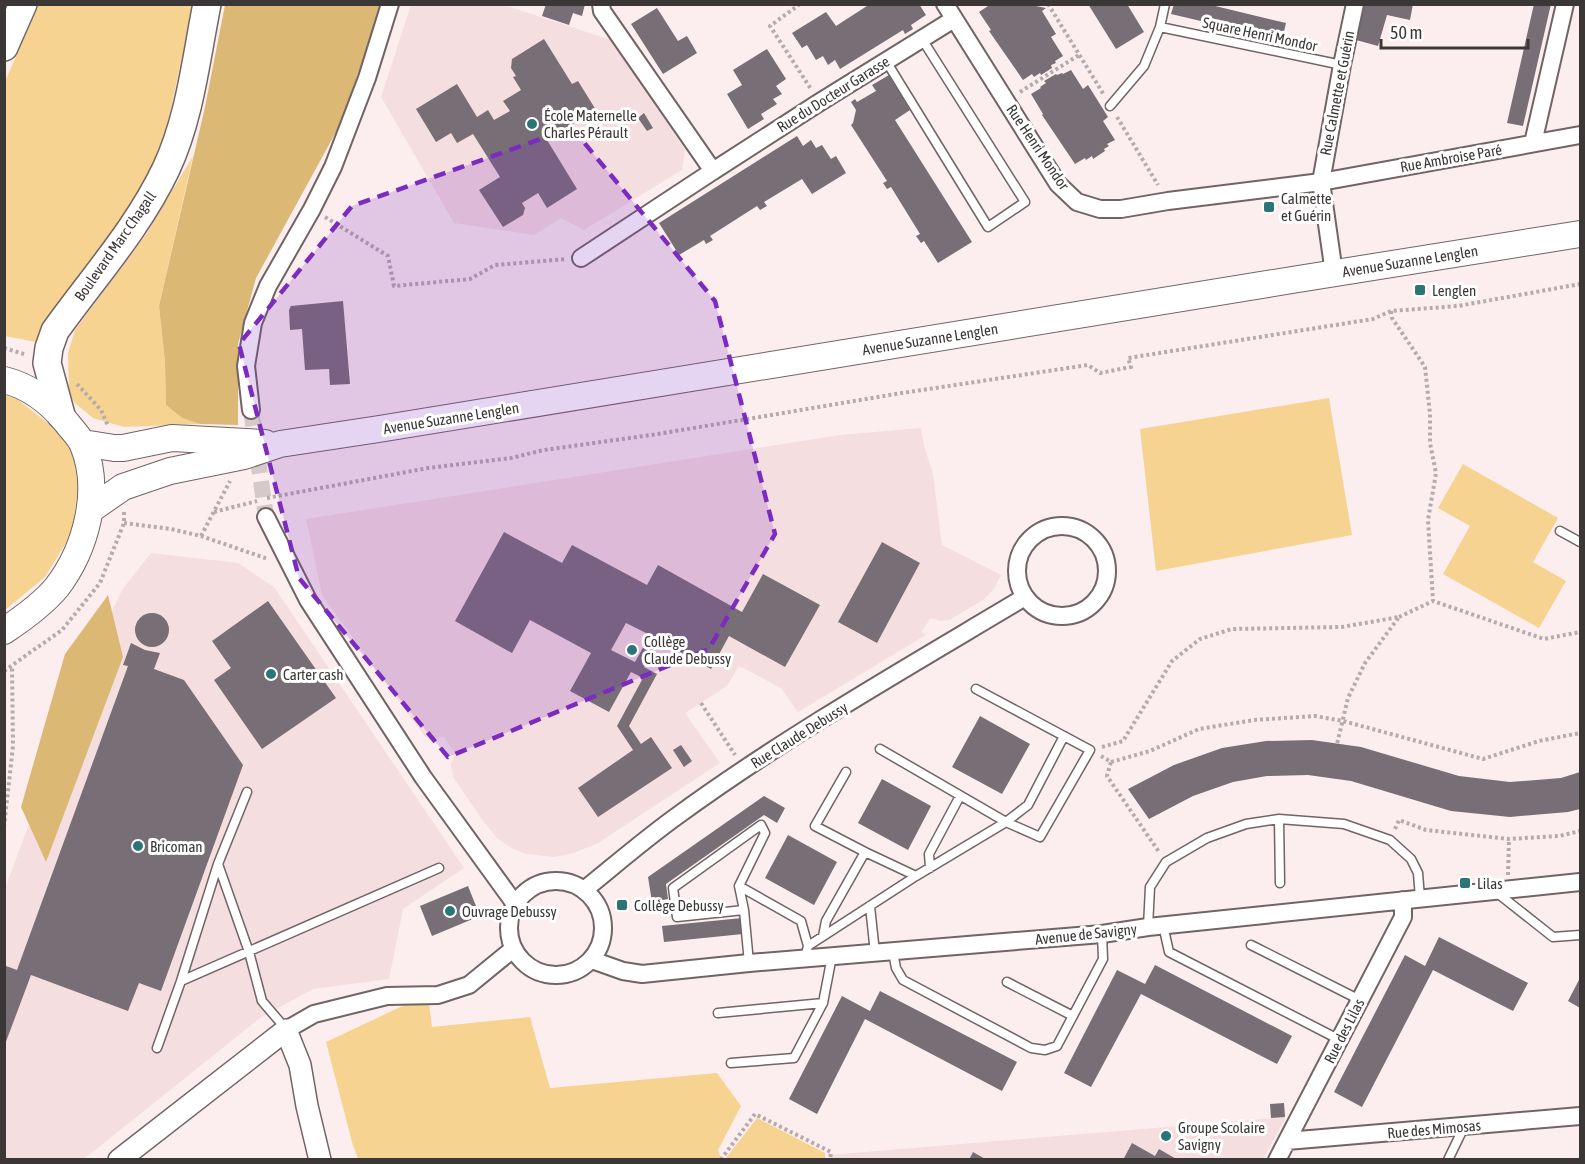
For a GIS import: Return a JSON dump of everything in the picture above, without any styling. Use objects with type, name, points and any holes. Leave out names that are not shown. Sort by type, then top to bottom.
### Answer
[{"type":"highway","points":[[4,47],[23,4]]},
{"type":"highway","name":"Boulevard Marc Chagall","points":[[61,415],[47,363],[49,348],[55,332],[139,218],[166,168],[184,122],[207,4]]},
{"type":"main road","name":"Avenue Suzanne Lenglen","points":[[90,510],[113,493],[132,483],[170,471],[244,456],[280,444],[1581,234]]},
{"type":"main road","points":[[4,380],[18,383],[40,397],[61,415],[83,443],[91,472],[90,510],[86,530],[75,558],[57,587],[26,616],[4,631]]},
{"type":"main road","name":"Avenue Suzanne Lenglen","points":[[83,443],[123,448],[172,438],[280,444]]},
{"type":"street","points":[[251,410],[246,366],[253,323],[268,286],[312,209],[333,166],[368,78],[390,4]]},
{"type":"street","points":[[601,4],[602,10],[713,171]]},
{"type":"street","name":"Rue Calmette et Guérin","points":[[1334,273],[1321,182],[1355,4]]},
{"type":"street","points":[[1533,143],[1565,4]]},
{"type":"street","name":"Rue du Docteur Garasse","points":[[581,258],[921,39],[950,12]]},
{"type":"street","name":"Rue Henri Mondor","points":[[950,12],[1059,184],[1077,202],[1100,209],[1121,209],[1321,182]]},
{"type":"street","name":"Rue Ambroise Paré","points":[[1321,182],[1581,135]]},
{"type":"street","points":[[266,517],[315,610],[423,777],[515,904]]},
{"type":"street","points":[[1070,526],[1090,535],[1100,545],[1106,559],[1108,574],[1103,590],[1094,603],[1081,612],[1066,616],[1051,614],[1036,608],[1025,597],[1019,584],[1017,570],[1023,550],[1036,534],[1049,527],[1070,526]]},
{"type":"street","name":"Rue Claude Debussy","points":[[584,890],[677,816],[744,770],[876,686],[1025,597]]},
{"type":"street","points":[[554,880],[570,883],[584,890],[595,901],[602,915],[602,939],[592,960],[580,970],[565,975],[549,976],[535,971],[522,962],[513,949],[509,934],[509,918],[515,904],[525,892],[539,884],[554,880]]},
{"type":"street","name":"Avenue de Savigny","points":[[592,960],[623,971],[642,974],[749,963],[807,952],[832,956],[1102,934],[1155,926],[1581,882]]},
{"type":"street","name":"Rue des Lilas","points":[[1277,1160],[1403,917],[1403,900]]},
{"type":"street","points":[[119,1160],[286,1029],[314,1014],[387,996],[438,995],[469,985],[513,949]]},
{"type":"street","points":[[286,1029],[300,1065],[320,1160]]},
{"type":"street","name":"Rue des Mimosas","points":[[1287,1141],[1581,1116]]},
{"type":"lane","points":[[1110,106],[1144,66],[1160,27],[1165,4]]},
{"type":"lane","name":"Square Henri Mondor","points":[[1160,27],[1342,65]]},
{"type":"lane","points":[[886,61],[988,227],[1025,202],[921,39]]},
{"type":"lane","points":[[1560,531],[1581,543]]},
{"type":"lane","points":[[880,749],[1006,822],[1040,837],[1090,750],[976,689]]},
{"type":"lane","points":[[807,952],[823,936],[1006,822],[1028,805],[1064,736]]},
{"type":"lane","points":[[846,772],[815,825],[916,876]]},
{"type":"lane","points":[[157,1048],[218,864],[247,792]]},
{"type":"lane","points":[[930,868],[929,854],[960,796]]},
{"type":"lane","points":[[1279,819],[1280,883]]},
{"type":"lane","points":[[1340,1040],[1169,952],[1155,926],[1150,887],[1166,862],[1207,838],[1246,824],[1279,819],[1344,824],[1390,840],[1411,859],[1418,873],[1420,898]]},
{"type":"lane","points":[[744,910],[677,917],[673,888],[761,825],[765,833],[739,886],[744,910],[749,963]]},
{"type":"lane","points":[[823,936],[826,921],[865,852]]},
{"type":"lane","points":[[218,864],[249,952],[262,1001],[286,1029]]},
{"type":"lane","points":[[181,981],[439,868]]},
{"type":"lane","points":[[739,886],[801,921],[807,952]]},
{"type":"lane","points":[[1502,891],[1553,937],[1581,934]]},
{"type":"lane","points":[[870,906],[875,953]]},
{"type":"lane","points":[[893,952],[896,968],[903,980],[1031,1048],[1046,1050],[1057,1046],[1103,959],[1102,934]]},
{"type":"lane","points":[[1251,945],[1360,1000]]},
{"type":"lane","points":[[731,1063],[794,1058],[823,1003],[832,956]]},
{"type":"lane","points":[[1007,982],[1073,1016]]},
{"type":"lane","points":[[718,1013],[823,1003]]},
{"type":"lane","points":[[1448,1160],[1464,1127]]},
{"type":"path","points":[[800,4],[770,26],[820,102]]},
{"type":"path","points":[[1007,100],[1079,56]]},
{"type":"path","points":[[312,209],[388,256],[394,286],[470,279],[495,265],[581,258]]},
{"type":"path","points":[[201,536],[214,512],[283,495],[428,468],[511,458],[544,450],[1088,365],[1100,373],[1131,367],[1128,358],[1373,319],[1391,311],[1458,306],[1581,284]]},
{"type":"path","points":[[1391,311],[1392,318],[1425,367],[1430,414],[1430,443],[1436,473],[1428,520],[1433,601]]},
{"type":"path","points":[[124,523],[171,529],[201,536],[272,560]]},
{"type":"path","points":[[1090,750],[1123,741],[1172,661],[1200,639],[1232,629],[1342,627],[1399,617],[1433,601],[1544,639],[1581,632]]},
{"type":"path","points":[[1337,744],[1348,698],[1365,663],[1399,617]]},
{"type":"path","points":[[4,827],[13,746],[12,666]]},
{"type":"path","points":[[701,703],[744,770]]},
{"type":"path","points":[[1090,750],[1111,762],[1150,751],[1199,729],[1254,720],[1315,716],[1483,759],[1539,741],[1581,733]]},
{"type":"path","points":[[1111,762],[1107,776],[1166,862]]},
{"type":"path","points":[[1390,840],[1399,820],[1426,830],[1509,839],[1559,836],[1581,831]]},
{"type":"path","points":[[1502,891],[1509,839]]},
{"type":"path","points":[[723,1160],[722,1158],[755,1114],[831,1152],[830,1160]]},
{"type":"highlighted area","points":[[572,128],[715,301],[775,534],[709,649],[448,757],[299,578],[239,344],[352,206]]},
{"type":"shaded area","points":[[39,5],[193,5],[160,155],[125,217],[60,303],[36,342],[5,336],[5,86]]},
{"type":"shaded area","points":[[225,5],[381,5],[342,121],[256,278],[238,344],[238,425],[200,424],[182,418],[166,405],[165,362],[159,306],[205,107]]},
{"type":"shaded area","name":"École Maternelle Charles Pérault","points":[[411,5],[504,5],[614,41],[685,150],[682,170],[584,230],[561,218],[534,235],[454,223],[381,97]]},
{"type":"shaded area","points":[[193,156],[159,306],[165,362],[166,405],[182,418],[200,424],[124,427],[93,418],[75,403],[69,394],[68,353],[75,330],[147,233]]},
{"type":"shaded area","points":[[5,395],[17,399],[58,431],[74,455],[78,489],[72,533],[45,577],[5,610]]},
{"type":"shaded area","points":[[1329,398],[1352,535],[1156,571],[1140,429]]},
{"type":"shaded area","name":"Collège Claude Debussy","points":[[921,428],[933,474],[942,545],[1001,575],[994,589],[983,600],[949,620],[940,621],[931,618],[921,632],[926,635],[798,712],[781,688],[739,666],[727,686],[685,713],[720,763],[598,843],[574,853],[554,857],[526,854],[511,848],[497,838],[453,777],[451,765],[455,753],[444,737],[424,736],[322,595],[306,519],[840,435]]},
{"type":"shaded area","points":[[1463,464],[1558,518],[1533,562],[1566,581],[1539,628],[1443,574],[1470,526],[1438,508]]},
{"type":"shaded area","points":[[151,553],[238,563],[274,587],[464,868],[403,909],[389,979],[313,989],[260,1018],[84,1159],[5,1159],[4,891],[94,650],[122,590]]},
{"type":"shaded area","points":[[108,595],[123,657],[46,862],[21,807],[65,654]]},
{"type":"shaded area","points":[[428,994],[432,1027],[530,1017],[550,1088],[717,1073],[741,1106],[718,1150],[721,1159],[358,1159],[326,1042]]},
{"type":"shaded area","name":"Groupe Scolaire Savigny","points":[[1286,1117],[1263,1159],[829,1160],[829,1155]]},
{"type":"shaded area","points":[[757,1118],[825,1153],[825,1159],[726,1159]]},
{"type":"building","points":[[546,4],[585,4],[582,16],[573,13],[569,25],[542,16]]},
{"type":"building","points":[[870,4],[919,4],[926,15],[911,25],[913,29],[905,34],[903,30],[840,69],[835,60],[828,65],[823,56],[816,60],[807,45],[802,48],[792,33],[826,12],[836,26]]},
{"type":"building","points":[[1088,4],[1127,4],[1144,32],[1116,49]]},
{"type":"building","points":[[1174,4],[1207,4],[1286,23],[1282,40],[1171,14]]},
{"type":"building","points":[[1363,4],[1413,4],[1410,20],[1387,15],[1378,46],[1356,40]]},
{"type":"building","points":[[1534,4],[1551,4],[1523,126],[1507,123]]},
{"type":"building","points":[[988,5],[1031,5],[1046,8],[1042,11],[1056,34],[1051,37],[1063,56],[1051,65],[1052,68],[1041,75],[1040,73],[1034,77],[1032,74],[1023,80],[989,31],[991,30],[979,12]]},
{"type":"building","points":[[657,8],[678,41],[687,36],[697,53],[663,74],[631,24]]},
{"type":"building","points":[[544,39],[572,84],[578,81],[596,110],[547,140],[577,189],[547,208],[538,193],[522,203],[525,208],[523,215],[503,227],[479,190],[500,177],[473,134],[457,143],[451,133],[436,142],[416,109],[457,84],[477,117],[488,110],[494,120],[510,111],[503,101],[521,90],[513,77],[516,76],[511,68],[512,59]]},
{"type":"building","points":[[767,49],[786,79],[776,86],[782,94],[773,99],[777,104],[761,114],[764,119],[748,129],[727,94],[742,85],[733,70]]},
{"type":"building","points":[[1071,70],[1083,89],[1088,85],[1108,117],[1103,121],[1115,140],[1107,144],[1109,146],[1104,149],[1105,151],[1093,159],[1092,156],[1075,164],[1042,115],[1031,94],[1046,83],[1044,81],[1056,74],[1063,74]]},
{"type":"building","points":[[889,75],[910,110],[895,120],[972,242],[938,263],[924,241],[921,243],[916,236],[920,234],[891,187],[887,189],[883,183],[887,181],[851,125],[856,110],[851,102],[855,99],[857,102],[876,91],[872,85]]},
{"type":"building","points":[[644,113],[653,128],[647,131],[638,118]]},
{"type":"building","points":[[797,136],[803,146],[811,140],[816,148],[822,145],[831,159],[836,156],[846,173],[812,194],[802,179],[764,202],[767,206],[760,210],[757,206],[710,236],[713,240],[706,244],[704,240],[679,255],[659,223]]},
{"type":"building","points":[[343,301],[350,384],[330,385],[329,369],[305,370],[302,329],[290,330],[289,310],[291,306]]},
{"type":"building","points":[[504,532],[562,563],[572,545],[647,585],[658,565],[742,612],[763,574],[820,605],[785,667],[729,636],[711,669],[659,640],[644,667],[657,674],[629,726],[641,744],[651,737],[672,768],[598,817],[578,788],[633,750],[617,726],[643,678],[631,672],[609,712],[570,691],[591,653],[530,620],[512,653],[455,621]],"holes":[[[626,623],[650,635],[635,662],[611,650]]]},
{"type":"building","points":[[882,542],[920,563],[877,643],[838,622]]},
{"type":"building","name":"Carter cash","points":[[268,601],[336,698],[262,749],[214,680],[231,668],[212,641]]},
{"type":"building","points":[[152,613],[164,618],[169,630],[164,642],[152,647],[140,642],[135,630],[140,618]]},
{"type":"building","name":"Bricoman","points":[[131,643],[145,650],[160,653],[154,669],[184,680],[243,765],[161,991],[139,983],[128,1011],[31,975],[4,1047],[4,969],[6,966],[17,970],[128,666],[123,665]]},
{"type":"building","points":[[980,716],[1030,744],[1002,794],[952,767]]},
{"type":"building","points":[[1312,740],[1361,747],[1459,776],[1510,782],[1561,778],[1580,772],[1580,809],[1510,817],[1451,811],[1351,781],[1308,775],[1267,776],[1233,782],[1193,796],[1149,819],[1128,789],[1174,765],[1222,748],[1266,741]]},
{"type":"building","points":[[681,745],[692,761],[684,767],[673,750]]},
{"type":"building","points":[[882,779],[931,806],[908,850],[858,823]]},
{"type":"building","points":[[764,796],[785,808],[777,823],[764,815],[666,884],[668,899],[652,902],[648,877]]},
{"type":"building","points":[[788,835],[837,862],[814,905],[765,878]]},
{"type":"building","name":"Ouvrage Debussy","points":[[468,886],[480,916],[432,936],[420,906]]},
{"type":"building","points":[[742,918],[743,934],[664,942],[662,926]]},
{"type":"building","points":[[1439,937],[1528,983],[1513,1011],[1433,970],[1362,1107],[1334,1092],[1405,955],[1425,966]]},
{"type":"building","points":[[1155,965],[1292,1036],[1277,1064],[1141,994],[1091,1087],[1064,1073],[1117,970],[1145,984]]},
{"type":"building","points":[[1580,978],[1580,1008],[1568,1001]]},
{"type":"building","points":[[880,991],[1017,1062],[1002,1091],[865,1019],[817,1114],[789,1099],[842,996],[870,1011]]},
{"type":"building","points":[[1284,1103],[1285,1117],[1271,1118],[1270,1104]]},
{"type":"building","points":[[1132,1143],[1155,1156],[1159,1149],[1178,1160],[1123,1160]]},
{"type":"building","points":[[973,1152],[987,1160],[969,1160]]},
{"type":"tunnel","points":[[251,410],[266,517]]},
{"type":"place","name":"École Maternelle Charles Pérault","points":[[532,124]]},
{"type":"place","name":"Calmette et Guérin","points":[[1269,207]]},
{"type":"place","name":"Lenglen","points":[[1420,290]]},
{"type":"place","name":"Collège Claude Debussy","points":[[632,650]]},
{"type":"place","name":"Carter cash","points":[[271,674]]},
{"type":"place","name":"Bricoman","points":[[138,846]]},
{"type":"place","name":"Lilas","points":[[1465,883]]},
{"type":"place","name":"Collège Debussy","points":[[622,905]]},
{"type":"place","name":"Ouvrage Debussy","points":[[450,911]]},
{"type":"place","name":"Groupe Scolaire Savigny","points":[[1166,1136]]}]
